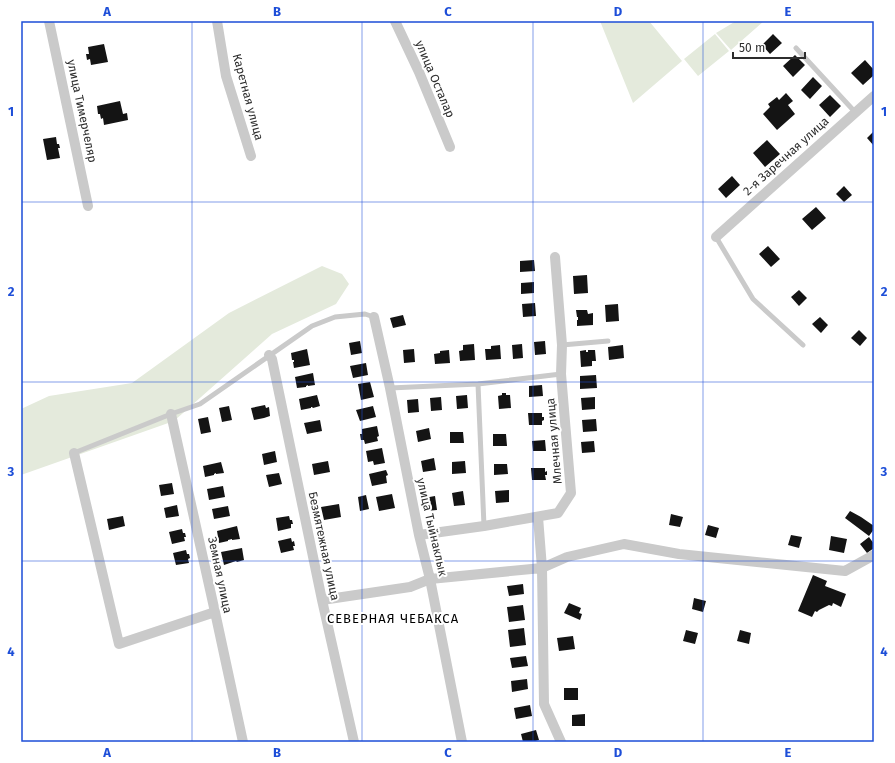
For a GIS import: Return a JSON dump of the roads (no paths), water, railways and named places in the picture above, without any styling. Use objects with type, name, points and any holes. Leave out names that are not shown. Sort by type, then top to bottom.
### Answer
[{"type":"street","name":"улица Тимерчеляр","points":[[49,21],[88,206]]},
{"type":"street","name":"Каретная улица","points":[[217,21],[226,76],[251,156]]},
{"type":"street","name":"улица Осталар","points":[[395,21],[419,72],[450,147]]},
{"type":"street","name":"2-я Заречная улица","points":[[716,236],[874,96]]},
{"type":"street","name":"Млечная улица","points":[[419,535],[484,526],[558,513],[572,493],[561,374],[562,345],[555,257]]},
{"type":"street","name":"улица Тыйнаклык","points":[[374,317],[390,388],[419,535],[430,579],[462,742]]},
{"type":"street","name":"Безмятежная улица","points":[[269,356],[272,359],[322,600],[354,742]]},
{"type":"street","name":"Земная улица","points":[[172,414],[243,742]]},
{"type":"street","points":[[74,453],[118,644],[215,612]]},
{"type":"street","points":[[538,517],[542,568],[544,704],[561,742]]},
{"type":"street","points":[[322,600],[410,586],[430,579],[542,568],[567,557],[624,544],[679,554],[845,571],[874,555]]},
{"type":"lane","points":[[796,48],[855,112]]},
{"type":"lane","points":[[716,236],[753,299],[803,345]]},
{"type":"lane","points":[[74,453],[200,404],[312,326],[335,317],[365,314],[374,317]]},
{"type":"lane","points":[[562,345],[608,342]]},
{"type":"lane","points":[[390,388],[478,384],[561,374]]},
{"type":"lane","points":[[478,384],[484,526]]},
{"type":"district","name":"СЕВЕРНАЯ ЧЕБАКСА","points":[[393,618]]}]
